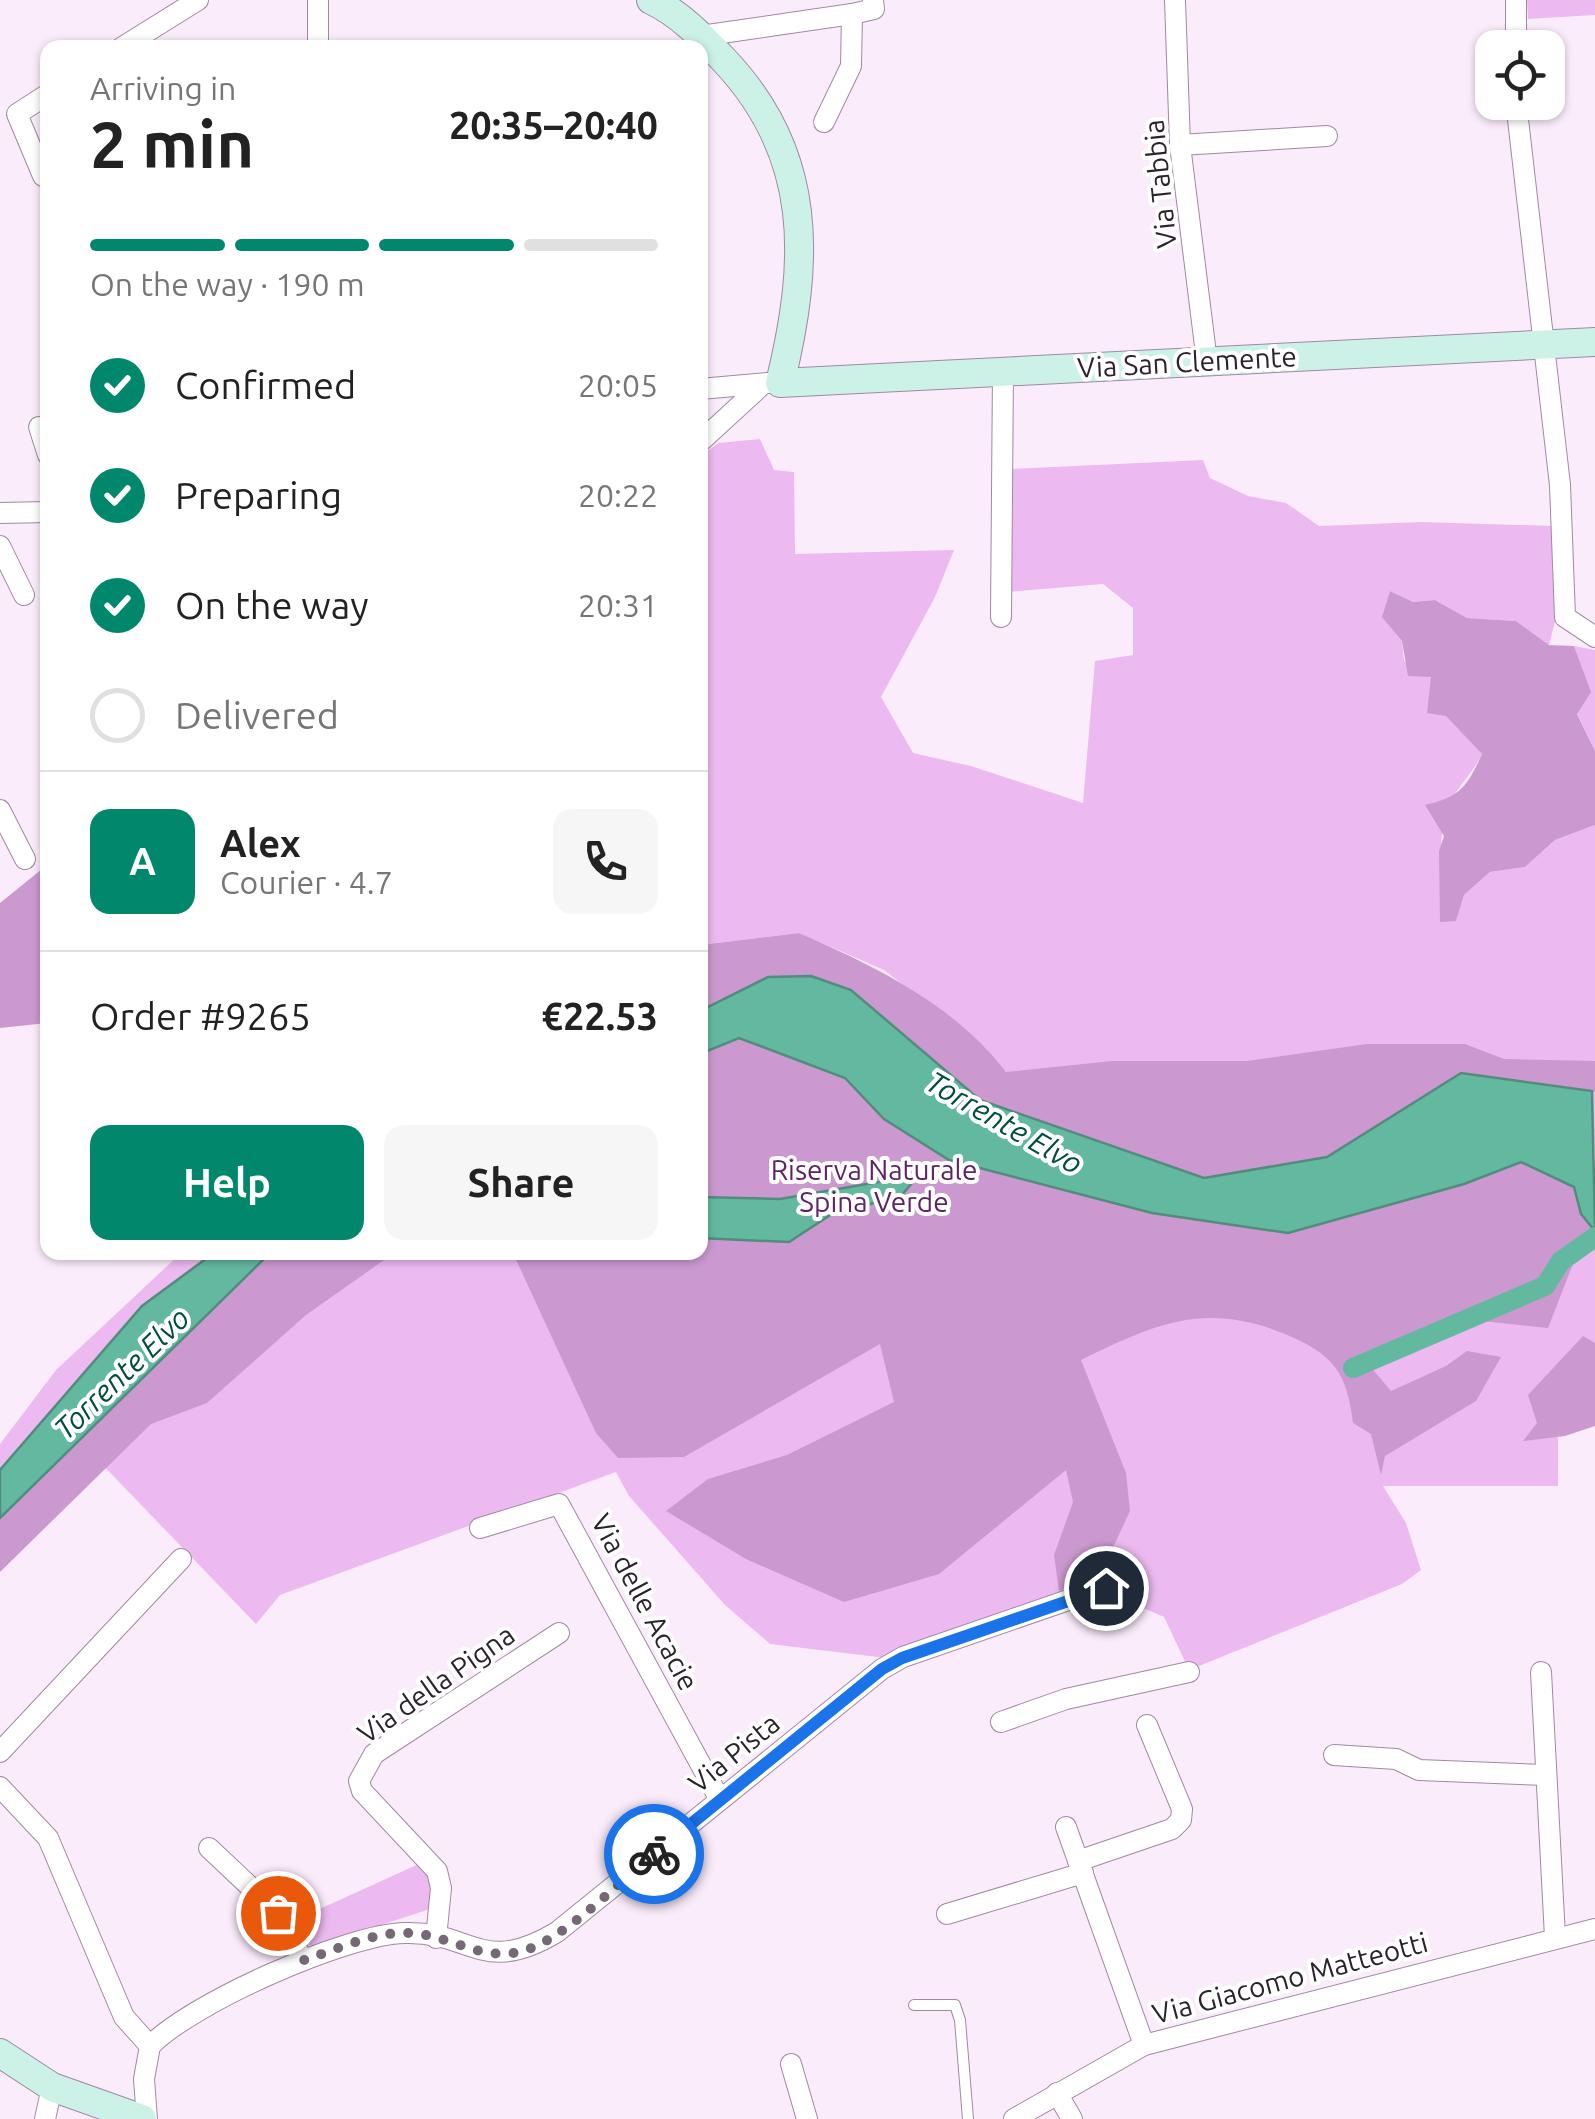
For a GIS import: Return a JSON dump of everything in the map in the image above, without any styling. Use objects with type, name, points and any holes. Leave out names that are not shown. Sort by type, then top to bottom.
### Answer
[{"type":"street","points":[[133,40],[198,0]]},
{"type":"street","points":[[318,0],[318,40]]},
{"type":"street","points":[[651,0],[705,40]]},
{"type":"street","points":[[701,36],[852,14],[874,9],[873,0]]},
{"type":"street","name":"Via Tabbia","points":[[1175,0],[1180,144],[1207,362]]},
{"type":"street","points":[[1516,0],[1516,30]]},
{"type":"street","points":[[824,122],[851,66],[852,14]]},
{"type":"street","points":[[708,43],[753,90],[788,157],[801,223],[795,323],[772,383],[708,435]]},
{"type":"street","points":[[40,99],[17,114],[40,169]]},
{"type":"street","points":[[1518,120],[1560,485],[1565,617],[1595,638]]},
{"type":"street","points":[[1180,144],[1327,136]]},
{"type":"street","name":"Via San Clemente","points":[[772,383],[1595,342]]},
{"type":"street","points":[[1002,617],[1003,370]]},
{"type":"street","points":[[708,388],[772,383]]},
{"type":"street","points":[[0,513],[40,512]]},
{"type":"street","points":[[0,546],[24,595]]},
{"type":"street","points":[[0,810],[25,859]]},
{"type":"street","name":"Via delle Acacie","points":[[480,1528],[559,1504],[720,1800]]},
{"type":"street","points":[[0,1752],[181,1559]]},
{"type":"street","name":"Via Pista","points":[[150,2046],[183,2021],[304,1960],[385,1934],[410,1932],[497,1953],[536,1945],[882,1669],[902,1658],[1106,1588]]},
{"type":"street","name":"Via della Pigna","points":[[436,1938],[441,1888],[437,1871],[362,1791],[364,1768],[374,1754],[558,1633]]},
{"type":"street","points":[[1001,1722],[1066,1699],[1189,1672]]},
{"type":"street","points":[[1542,1672],[1555,1937]]},
{"type":"street","points":[[947,1914],[1080,1867],[1172,1828],[1181,1820],[1182,1809],[1147,1725]]},
{"type":"street","points":[[1334,1755],[1396,1759],[1420,1770],[1546,1775]]},
{"type":"street","points":[[0,1787],[48,1838],[124,2018],[150,2046],[144,2079],[145,2119],[52,2087],[0,2053]]},
{"type":"street","points":[[1066,1827],[1144,2045]]},
{"type":"street","points":[[209,1848],[278,1913],[304,1960]]},
{"type":"street","name":"Via Giacomo Matteotti","points":[[1014,2119],[1144,2045],[1555,1937],[1595,1930]]},
{"type":"street","points":[[792,2064],[807,2119]]},
{"type":"street","points":[[45,2119],[52,2087]]},
{"type":"street","points":[[1058,2093],[1072,2119]]},
{"type":"lane","points":[[914,2005],[955,2005],[960,2020],[968,2119]]},
{"type":"green space","points":[[1527,0],[1595,0],[1595,15],[1528,19]]},
{"type":"green space","name":"Riserva Naturale Spina Verde","points":[[760,439],[774,470],[794,472],[795,554],[954,550],[935,597],[881,697],[913,753],[971,766],[1083,803],[1095,661],[1133,655],[1133,608],[1103,584],[1007,592],[1013,469],[1203,460],[1210,478],[1248,496],[1286,503],[1319,526],[1422,522],[1554,526],[1556,618],[1549,645],[1516,621],[1467,618],[1435,600],[1413,602],[1390,591],[1383,617],[1402,641],[1404,661],[1431,677],[1446,715],[1482,754],[1452,799],[1442,830],[1444,875],[1456,921],[1464,895],[1490,872],[1525,867],[1555,840],[1595,825],[1595,1422],[1558,1436],[1558,1486],[1383,1486],[1406,1523],[1421,1570],[1402,1584],[1189,1670],[1164,1617],[1098,1588],[886,1658],[770,1644],[725,1605],[629,1496],[616,1472],[280,1595],[256,1624],[94,1456],[0,1563],[0,1444],[56,1370],[174,1260],[708,1260],[708,959],[988,1050],[884,970],[799,933],[708,944],[708,451],[719,443]]},
{"type":"green space","points":[[1574,646],[1595,650],[1595,751],[1577,713],[1590,692]]},
{"type":"green space","points":[[423,1862],[435,1888],[433,1905],[427,1910],[314,1947],[305,1943],[291,1922]]},
{"type":"shaded area","points":[[1390,591],[1413,602],[1435,600],[1467,618],[1516,621],[1549,645],[1574,646],[1591,692],[1577,714],[1595,751],[1595,825],[1555,840],[1525,867],[1490,872],[1464,895],[1456,921],[1440,922],[1439,851],[1444,836],[1425,805],[1461,789],[1482,754],[1446,716],[1427,713],[1431,677],[1408,676],[1402,641],[1382,617]]},
{"type":"shaded area","points":[[40,871],[40,1024],[0,1028],[0,903]]},
{"type":"shaded area","points":[[799,933],[856,959],[938,1007],[986,1048],[1006,1072],[1112,1061],[1247,1061],[1367,1044],[1465,1044],[1504,1059],[1595,1061],[1595,1092],[1461,1073],[1327,1157],[1204,1178],[980,1100],[851,990],[811,976],[768,977],[708,1007],[708,944]]},
{"type":"shaded area","points":[[739,1038],[845,1078],[884,1119],[1152,1213],[1197,1218],[1521,1162],[1574,1187],[1595,1238],[1573,1264],[1548,1328],[1482,1321],[1419,1341],[1369,1365],[1391,1391],[1446,1366],[1467,1351],[1501,1357],[1476,1401],[1385,1456],[1381,1475],[1371,1434],[1353,1423],[1342,1378],[1315,1349],[1256,1324],[1204,1318],[1180,1321],[1133,1336],[1081,1360],[1126,1473],[1130,1511],[1102,1571],[1059,1591],[1054,1555],[1073,1502],[1066,1470],[939,1574],[844,1602],[746,1559],[666,1511],[708,1479],[787,1455],[894,1402],[880,1344],[684,1457],[618,1458],[596,1433],[516,1260],[708,1260],[708,1238],[789,1242],[835,1212],[900,1196],[917,1175],[780,1199],[708,1197],[708,1051]]},
{"type":"shaded area","points":[[263,1260],[384,1260],[306,1315],[207,1403],[151,1424],[0,1572],[0,1518]]},
{"type":"shaded area","points":[[1583,1336],[1595,1343],[1595,1426],[1565,1436],[1523,1441],[1537,1423],[1528,1395]]},
{"type":"water","name":"Torrente Elvo","points":[[811,976],[851,990],[980,1100],[1204,1178],[1327,1157],[1461,1073],[1592,1091],[1595,1231],[1581,1214],[1574,1187],[1521,1162],[1464,1184],[1288,1233],[1152,1213],[949,1160],[884,1119],[845,1078],[739,1038],[708,1051],[708,1007],[768,977]]},
{"type":"water","points":[[919,1175],[900,1197],[835,1212],[789,1242],[708,1238],[708,1197],[780,1199]]},
{"type":"water","name":"Torrente Elvo","points":[[204,1260],[263,1260],[0,1518],[0,1470],[142,1306]]},
{"type":"waterway","points":[[1353,1368],[1545,1286],[1561,1261],[1595,1237]]},
{"type":"way so far","points":[[278,1913],[304,1960],[385,1934],[410,1932],[478,1952],[518,1952],[558,1932],[654,1854]]},
{"type":"route","points":[[654,1854],[882,1669],[902,1658],[1106,1588]]}]
